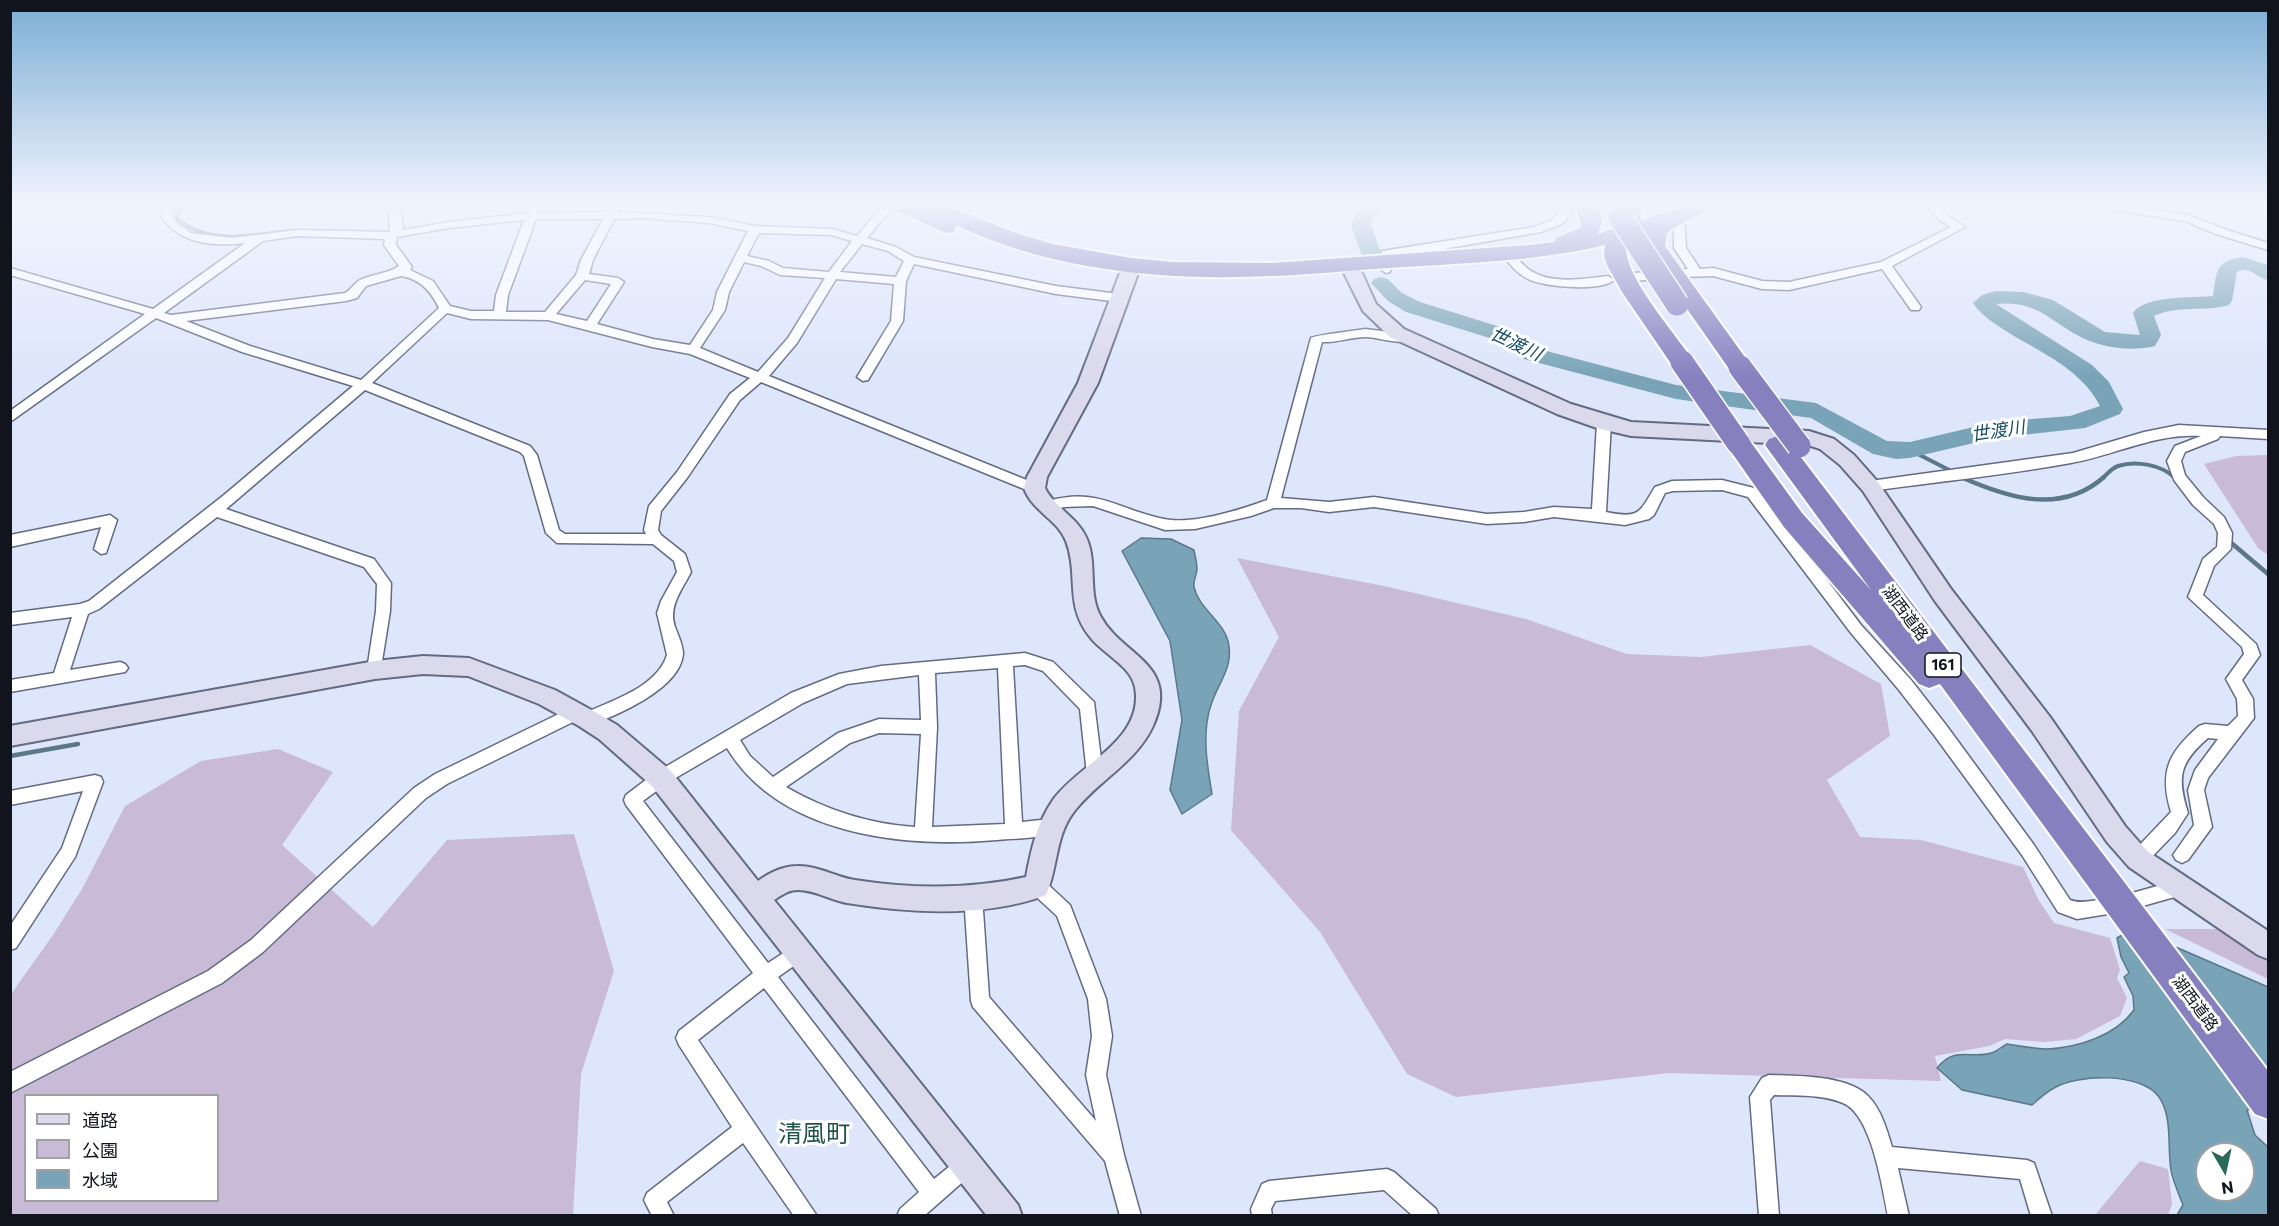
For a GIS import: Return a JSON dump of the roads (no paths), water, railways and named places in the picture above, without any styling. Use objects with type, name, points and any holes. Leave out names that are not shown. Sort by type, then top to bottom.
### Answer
[{"type":"highway","points":[[1062,263],[1240,280],[1353,273],[1387,265]]},
{"type":"highway","points":[[1103,263],[1130,270],[1230,271],[1402,263]]},
{"type":"highway","points":[[1605,263],[1620,274],[1793,519],[1887,626],[2118,901]]},
{"type":"highway","points":[[1618,263],[1620,274]]},
{"type":"highway","name":"湖西道路","points":[[1654,263],[1677,304],[1738,377],[1789,445],[1909,619],[2268,1101]]},
{"type":"highway","points":[[1662,265],[1738,377]]},
{"type":"street","points":[[10,418],[224,263]]},
{"type":"street","points":[[401,272],[406,267],[403,263]]},
{"type":"street","points":[[500,314],[502,295],[514,263]]},
{"type":"street","points":[[548,316],[582,276],[586,263]]},
{"type":"street","points":[[693,350],[719,310],[723,292],[738,263]]},
{"type":"street","points":[[765,263],[780,271],[900,281]]},
{"type":"street","points":[[10,1083],[215,977],[257,946],[420,793],[441,779],[582,716],[623,702],[657,682],[672,667],[675,653],[664,616],[666,607],[684,572],[680,558],[656,539],[651,530],[654,510],[682,475],[735,398],[770,369],[793,340],[841,263]]},
{"type":"street","points":[[863,377],[897,321],[900,281],[908,263]]},
{"type":"street","points":[[926,263],[1056,290],[1119,298]]},
{"type":"street","points":[[1520,263],[1522,271],[1539,279],[1560,283],[1662,265]]},
{"type":"street","points":[[1690,263],[1696,272]]},
{"type":"street","points":[[1681,273],[1713,272],[1762,285],[1789,286],[1888,263]]},
{"type":"street","points":[[1885,265],[1915,307]]},
{"type":"street","points":[[1037,886],[1050,827],[1065,803],[1126,747],[1142,721],[1148,704],[1146,686],[1140,672],[1094,626],[1081,593],[1083,568],[1081,551],[1068,525],[1042,497],[1037,477],[1088,383],[1130,270]]},
{"type":"street","points":[[10,271],[154,313],[246,349],[364,385],[525,449],[530,455],[553,533],[562,539],[656,539]]},
{"type":"street","points":[[169,319],[346,297],[353,295],[362,283],[401,272],[420,275],[436,290],[445,309]]},
{"type":"street","points":[[1353,273],[1364,302],[1378,318],[1397,333],[1564,409],[1604,423],[1631,429],[1809,438],[1827,444],[1847,460],[1870,486],[1943,595],[2041,724],[2116,834],[2138,859],[2268,946]]},
{"type":"street","points":[[582,276],[618,282],[590,325]]},
{"type":"street","points":[[445,309],[471,315],[548,316],[590,325],[652,343],[693,350],[1042,497],[1064,502],[1093,501],[1165,525],[1195,524],[1251,511],[1273,503],[1301,503],[1329,507],[1374,502],[1487,519],[1524,517],[1554,512],[1634,519],[1648,513],[1660,490],[1672,486],[1722,486],[1753,493],[1856,630],[1905,685],[1940,730],[2028,850],[2064,906],[2077,911],[2179,888]]},
{"type":"street","points":[[10,619],[82,610],[94,605],[173,546],[215,511],[364,385],[445,309]]},
{"type":"street","points":[[1273,503],[1317,338],[1333,339],[1365,333],[1410,339]]},
{"type":"street","points":[[1599,515],[1604,423]]},
{"type":"street","points":[[1870,486],[2073,458],[2144,437],[2179,430],[2268,434]]},
{"type":"street","points":[[2182,855],[2203,827],[2196,790],[2201,775],[2232,733],[2242,724],[2246,710],[2244,699],[2234,679],[2252,655],[2248,644],[2195,597],[2208,563],[2224,549],[2225,533],[2219,521],[2198,501],[2179,477],[2174,461],[2180,449],[2213,436],[2217,430]]},
{"type":"street","points":[[215,511],[369,563],[384,583],[383,611],[375,670]]},
{"type":"street","points":[[10,542],[15,539],[110,520],[101,549]]},
{"type":"street","points":[[60,677],[82,610]]},
{"type":"street","points":[[932,1193],[632,800],[661,778],[796,698],[845,678],[1005,660],[1025,659],[1048,666],[1088,707],[1095,776]]},
{"type":"street","points":[[1005,660],[1014,830]]},
{"type":"street","points":[[10,736],[375,670],[423,665],[469,667],[548,697],[608,732],[661,778],[1007,1215]]},
{"type":"street","points":[[923,834],[928,727],[927,667]]},
{"type":"street","points":[[10,686],[120,668]]},
{"type":"street","points":[[774,786],[844,738],[879,726],[928,727]]},
{"type":"street","points":[[2138,859],[2169,828],[2180,813],[2171,773],[2179,758],[2205,730],[2232,733]]},
{"type":"street","points":[[729,738],[745,761],[774,786],[806,807],[848,824],[907,834],[964,834],[1050,827]]},
{"type":"street","points":[[10,798],[95,782],[69,852],[10,942]]},
{"type":"street","points":[[756,898],[774,884],[800,878],[840,890],[899,898],[972,896],[1016,892],[1037,886]]},
{"type":"street","points":[[1037,886],[1064,912],[1097,999],[1102,1036],[1096,1075],[1114,1156],[1131,1215]]},
{"type":"street","points":[[972,896],[980,1001],[1114,1156]]},
{"type":"street","points":[[799,952],[767,974],[686,1038],[745,1129],[807,1215]]},
{"type":"street","points":[[1769,1215],[1760,1097],[1769,1085],[1835,1090],[1859,1101],[1874,1120],[1899,1215]]},
{"type":"street","points":[[664,1215],[654,1200],[745,1129]]},
{"type":"street","points":[[1883,1156],[2027,1170],[2042,1215]]},
{"type":"street","points":[[907,1215],[967,1165]]},
{"type":"street","points":[[1262,1215],[1261,1209],[1269,1191],[1387,1179],[1429,1215]]},
{"type":"water","points":[[1141,538],[1171,539],[1194,550],[1197,569],[1194,587],[1201,603],[1223,630],[1229,646],[1229,662],[1212,702],[1207,724],[1206,748],[1212,794],[1182,814],[1170,790],[1182,720],[1170,641],[1122,551]]},
{"type":"water","points":[[2124,934],[2178,948],[2268,987],[2268,1105],[2247,1110],[2255,1135],[2268,1147],[2268,1215],[2177,1215],[2183,1205],[2171,1170],[2166,1114],[2159,1097],[2138,1083],[2109,1078],[2078,1080],[2054,1088],[2032,1105],[1962,1090],[1937,1068],[1951,1057],[1986,1054],[2007,1044],[2048,1049],[2072,1046],[2084,1043],[2117,1027],[2134,1010],[2133,996],[2124,977],[2129,973],[2121,957],[2117,938]]},
{"type":"waterway","name":"世渡川","points":[[1381,283],[1395,297],[1413,307],[1503,335],[1532,354],[1676,392],[1816,411],[1881,448],[1896,451],[1910,450],[1995,430],[2085,421],[2112,409],[2101,387],[2084,370],[1994,314],[1983,303],[2005,297],[2032,300],[2046,305],[2098,337],[2123,342],[2148,341],[2151,335],[2143,313],[2160,306],[2222,301],[2227,269],[2242,263]]},
{"type":"waterway","name":"世渡川","points":[[2249,263],[2268,274]]},
{"type":"waterway","points":[[1910,450],[1953,472]]},
{"type":"waterway","points":[[2104,477],[2116,467],[2125,464],[2141,464],[2156,467],[2175,478]]},
{"type":"waterway","points":[[1960,476],[1964,478]]},
{"type":"waterway","points":[[1961,477],[1997,491],[2034,499],[2070,496],[2087,489],[2104,477]]},
{"type":"waterway","points":[[2229,541],[2268,574]]},
{"type":"waterway","points":[[10,756],[78,744]]},
{"type":"district","name":"清風町","points":[[814,1134]]}]
